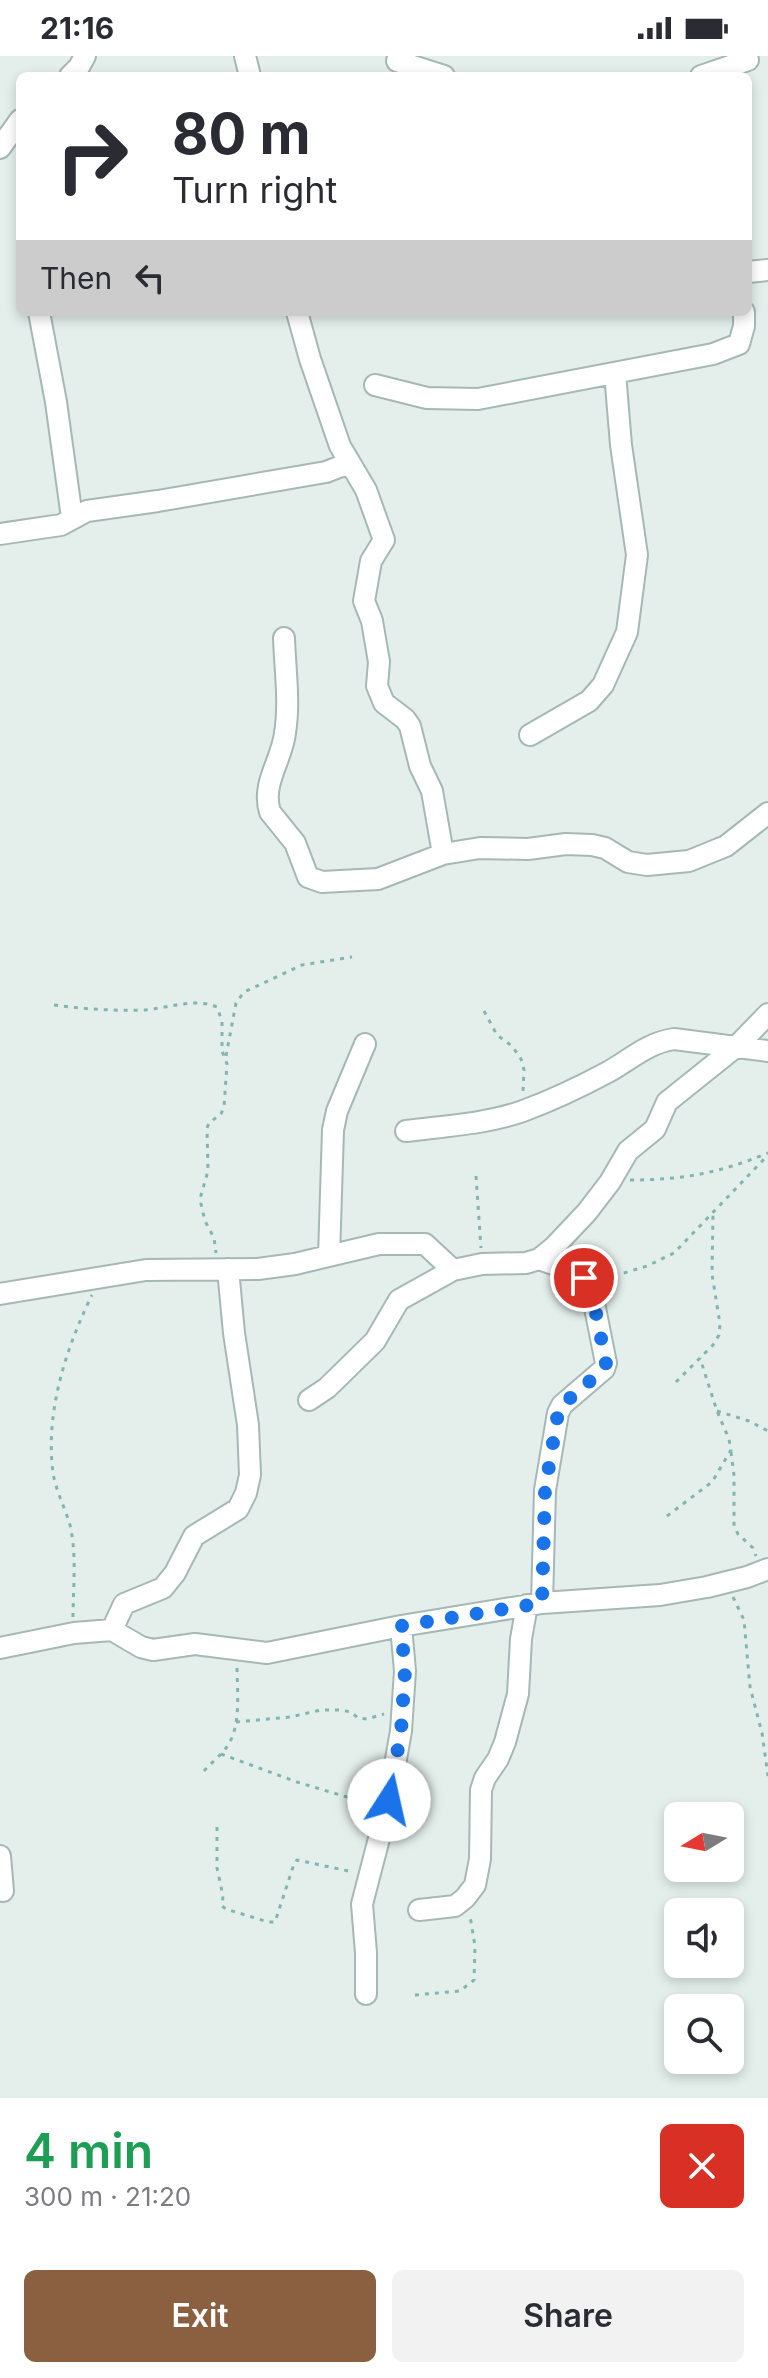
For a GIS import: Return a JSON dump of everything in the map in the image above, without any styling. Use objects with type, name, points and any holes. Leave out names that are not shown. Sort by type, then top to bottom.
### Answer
[{"type":"street","points":[[397,61],[431,72]]},
{"type":"street","points":[[717,72],[748,64]]},
{"type":"street","points":[[0,148],[16,126]]},
{"type":"street","points":[[40,316],[56,402],[72,518]]},
{"type":"street","points":[[298,316],[340,446],[366,490],[384,540],[371,561],[364,601],[372,621],[379,662],[377,686],[384,703],[410,726],[420,766],[432,791],[443,854]]},
{"type":"street","points":[[375,385],[427,398],[478,399],[713,354],[739,344],[744,316]]},
{"type":"street","points":[[530,735],[589,701],[603,685],[627,632],[637,555],[621,445],[615,373]]},
{"type":"street","points":[[0,534],[52,527],[87,511],[326,472],[349,463]]},
{"type":"street","points":[[284,638],[285,732],[267,797],[270,812],[295,843],[308,877],[322,882],[378,879],[443,854],[480,848],[528,849],[566,844],[605,848],[628,862],[647,865],[689,861],[726,846],[768,813]]},
{"type":"street","points":[[309,1400],[327,1388],[375,1341],[399,1300],[453,1270],[482,1264],[526,1263],[539,1259],[554,1247],[587,1212],[628,1151],[655,1129],[667,1102],[737,1046],[768,1014]]},
{"type":"street","points":[[406,1131],[487,1121],[523,1111],[607,1073],[661,1041],[674,1039],[768,1051]]},
{"type":"street","points":[[329,1256],[333,1130],[337,1111],[365,1044]]},
{"type":"street","points":[[0,1294],[146,1270],[258,1269],[379,1244],[421,1243],[453,1270]]},
{"type":"street","points":[[419,1910],[455,1906],[475,1885],[480,1859],[481,1790],[505,1742],[518,1694],[521,1639],[535,1604],[545,1490],[558,1413],[562,1405],[604,1369],[606,1363],[592,1293],[584,1278],[539,1259]]},
{"type":"street","points":[[112,1630],[124,1604],[163,1588],[175,1573],[194,1536],[238,1509],[246,1493],[250,1475],[248,1425],[223,1269]]},
{"type":"street","points":[[0,1648],[74,1633],[112,1630],[141,1647],[153,1650],[195,1644],[267,1653],[401,1626],[535,1604],[660,1595],[729,1581],[767,1569]]},
{"type":"street","points":[[366,1994],[362,1904],[389,1800],[401,1731],[405,1671],[401,1626]]},
{"type":"street","points":[[0,1856],[3,1891]]},
{"type":"path","points":[[225,1060],[236,1003],[244,992],[302,965],[352,957]]},
{"type":"path","points":[[54,1005],[99,1011],[148,1010],[204,1003],[217,1007],[222,1021],[222,1051],[227,1064],[223,1112],[207,1128],[208,1171],[201,1195],[205,1221],[214,1238],[223,1269]]},
{"type":"path","points":[[484,1011],[497,1035],[512,1046],[521,1059],[524,1070],[523,1111]]},
{"type":"path","points":[[610,1182],[669,1180],[699,1175],[768,1154]]},
{"type":"path","points":[[584,1278],[624,1273],[674,1253],[768,1154]]},
{"type":"path","points":[[476,1176],[482,1264]]},
{"type":"path","points":[[676,1382],[719,1335],[712,1274],[713,1214]]},
{"type":"path","points":[[74,1633],[70,1527],[53,1475],[52,1413],[84,1311],[101,1277]]},
{"type":"path","points":[[700,1358],[731,1448],[734,1526],[753,1548],[757,1561],[767,1569]]},
{"type":"path","points":[[717,1411],[768,1431]]},
{"type":"path","points":[[667,1516],[712,1482],[731,1448]]},
{"type":"path","points":[[729,1581],[744,1620],[750,1687],[762,1733],[768,1776]]},
{"type":"path","points":[[204,1771],[232,1737],[236,1722],[237,1650]]},
{"type":"path","points":[[236,1722],[340,1710],[367,1719],[403,1708]]},
{"type":"path","points":[[762,1733],[768,1732]]},
{"type":"path","points":[[221,1754],[362,1803],[379,1804],[389,1800]]},
{"type":"path","points":[[217,1827],[217,1868],[222,1906],[226,1909],[275,1922],[294,1864],[301,1860],[368,1876]]},
{"type":"path","points":[[415,1995],[460,1991],[474,1980],[475,1946],[466,1896]]},
{"type":"route","points":[[389,1800],[401,1731],[405,1671],[401,1626],[542,1603],[545,1490],[558,1413],[562,1405],[604,1369],[606,1363],[592,1293],[584,1278]]}]
